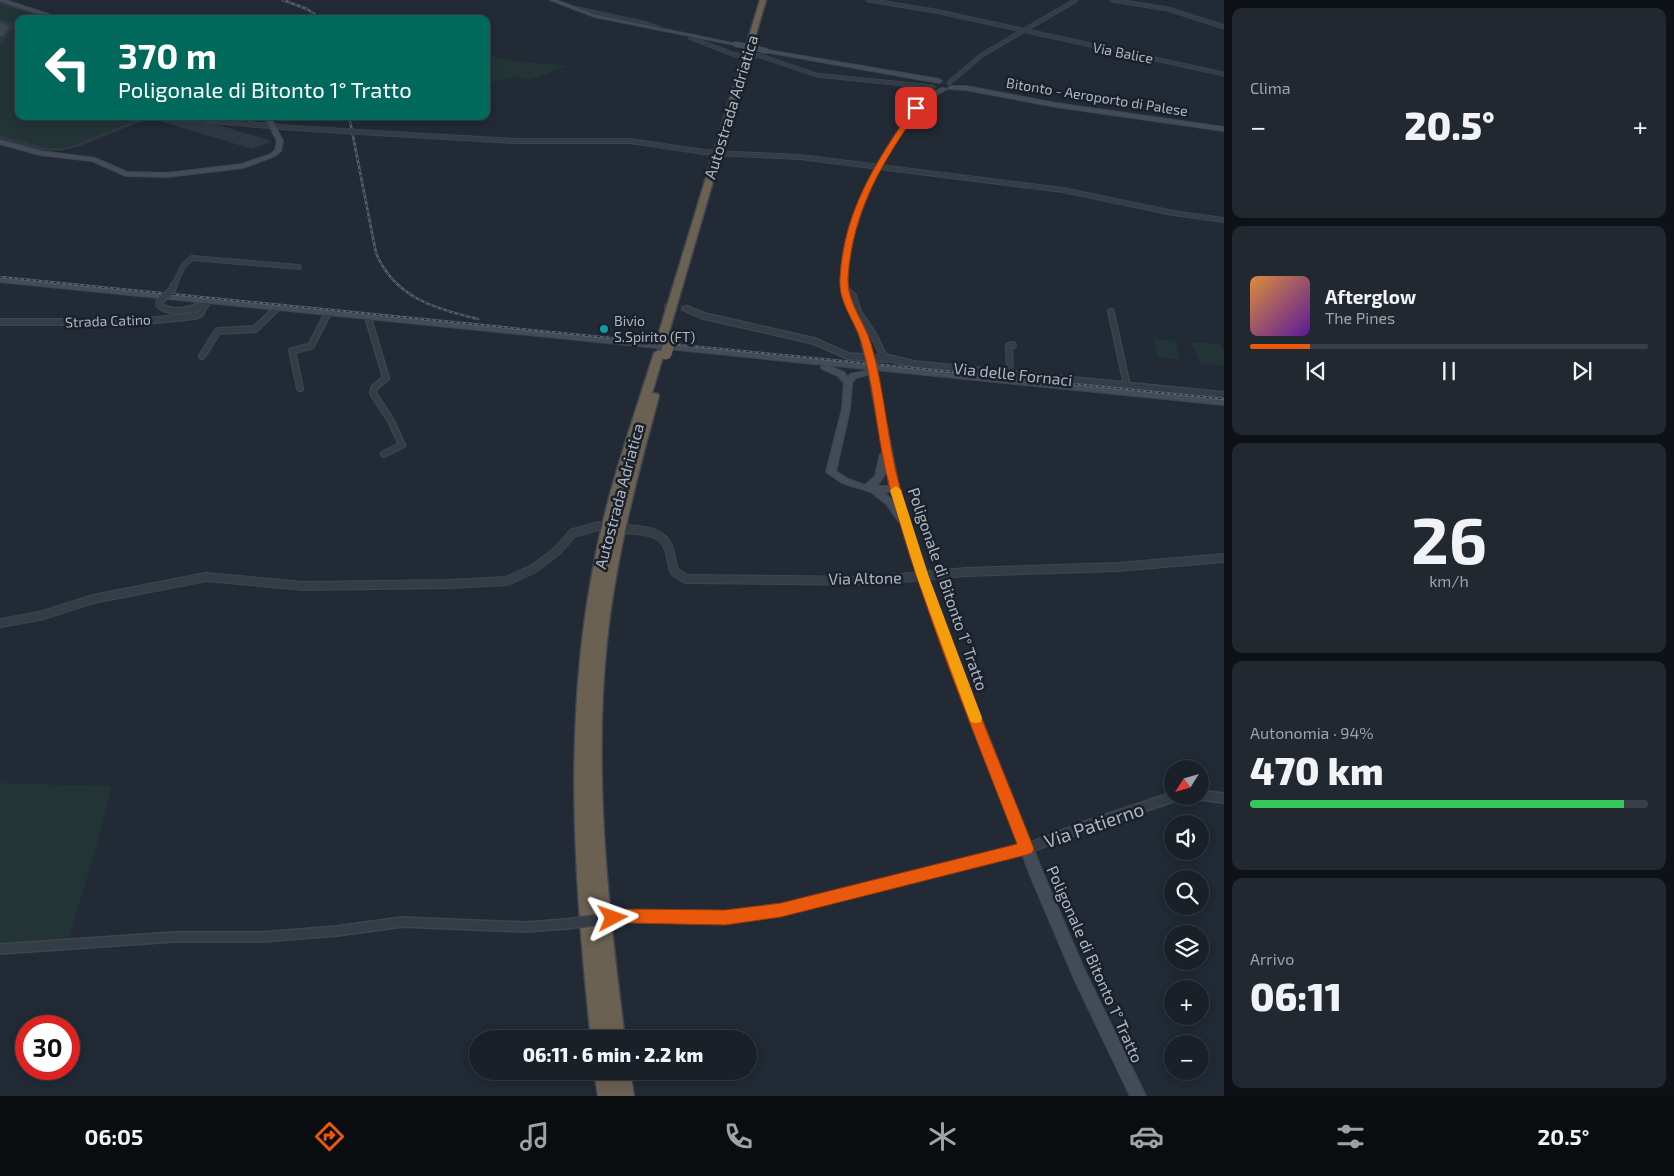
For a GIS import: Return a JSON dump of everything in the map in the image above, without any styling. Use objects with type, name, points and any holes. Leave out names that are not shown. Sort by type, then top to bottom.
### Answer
[{"type":"highway","name":"Autostrada Adriatica","points":[[615,1030],[607,970],[594,821],[596,692],[608,585],[616,540],[664,346],[763,0]]},
{"type":"highway","name":"Autostrada Adriatica","points":[[599,1030],[586,906],[581,822],[583,693],[590,623],[609,521],[664,346],[767,0]]},
{"type":"highway","points":[[605,1080],[608,1096]]},
{"type":"highway","points":[[621,1080],[624,1096]]},
{"type":"main road","points":[[0,0],[49,15]]},
{"type":"main road","points":[[552,0],[610,20],[767,51],[947,83]]},
{"type":"main road","points":[[907,77],[944,89],[947,83]]},
{"type":"main road","points":[[933,87],[947,83]]},
{"type":"main road","name":"Bitonto - Aeroporto di Palese","points":[[947,83],[1056,105],[1224,129]]},
{"type":"main road","name":"Poligonale di Bitonto 1° Tratto","points":[[933,87],[916,108],[868,183],[853,228],[844,278],[847,301],[866,343],[895,488],[923,577],[1026,849],[1080,976],[1138,1096]]},
{"type":"main road","points":[[0,142],[40,153],[93,159],[126,174],[157,176],[244,166],[273,155],[280,146],[280,141],[268,120]]},
{"type":"main road","points":[[0,280],[885,370],[1224,402]]},
{"type":"main road","points":[[808,362],[828,368],[848,379],[885,370]]},
{"type":"main road","points":[[850,366],[846,409],[831,472],[838,479],[849,483],[885,490],[895,488]]},
{"type":"main road","points":[[869,486],[877,482],[883,472],[886,445]]},
{"type":"main road","points":[[869,486],[878,491],[890,503],[908,531]]},
{"type":"street","name":"Via Balice","points":[[868,0],[935,11],[1224,74]]},
{"type":"street","points":[[947,83],[982,55],[1076,0]]},
{"type":"street","points":[[1112,0],[1168,9],[1224,27]]},
{"type":"street","points":[[691,38],[735,54],[761,56],[801,71],[933,87]]},
{"type":"street","points":[[208,121],[514,141],[622,141],[704,152],[800,157],[1080,192],[1173,213],[1224,220]]},
{"type":"street","name":"Strada Catino","points":[[192,307],[184,310],[167,310],[160,305],[160,301],[172,290],[183,266],[192,258],[299,267]]},
{"type":"street","points":[[845,289],[853,296],[858,312],[874,336],[882,355],[890,359]]},
{"type":"street","points":[[185,299],[192,307],[202,309],[207,302]]},
{"type":"street","points":[[192,307],[207,302]]},
{"type":"street","points":[[202,356],[218,331],[255,329],[277,308]]},
{"type":"street","name":"Strada Catino","points":[[0,322],[137,322],[195,316],[202,309]]},
{"type":"street","name":"Via delle Fornaci","points":[[687,309],[704,316],[814,341],[848,356],[1224,395]]},
{"type":"street","points":[[1111,312],[1127,385]]},
{"type":"street","points":[[300,388],[292,351],[312,346],[328,313]]},
{"type":"street","points":[[368,317],[386,378],[374,388],[373,392],[391,421],[402,445],[384,454]]},
{"type":"street","points":[[1010,373],[1009,346],[1013,345]]},
{"type":"street","points":[[0,623],[40,616],[93,598],[206,577],[304,586],[507,581],[533,569],[557,551],[573,533],[599,526]]},
{"type":"street","name":"Via Altone","points":[[624,529],[647,531],[661,538],[668,546],[674,573],[686,579],[818,578],[867,581],[966,572],[1118,567],[1224,558]]},
{"type":"street","points":[[1209,796],[1224,798]]},
{"type":"street","name":"Via Patierno","points":[[0,949],[173,937],[262,937],[337,931],[402,922],[525,927],[628,916],[725,918],[781,910],[1026,849],[1083,827],[1164,800]]},
{"type":"shaded area","points":[[0,2],[43,15],[15,15],[15,120],[145,120],[77,147],[60,151],[40,150],[0,139]]},
{"type":"shaded area","points":[[0,4],[34,15],[15,15],[15,27],[12,23],[0,19]]},
{"type":"shaded area","points":[[15,27],[15,120],[137,120],[67,148],[48,148],[0,135],[0,44]]},
{"type":"shaded area","points":[[490,55],[505,60],[567,66],[530,80],[515,76],[490,83]]},
{"type":"shaded area","points":[[157,120],[202,120],[272,141],[252,149]]},
{"type":"shaded area","points":[[1154,339],[1175,341],[1180,360],[1158,357]]},
{"type":"shaded area","points":[[1189,342],[1220,344],[1224,352],[1224,366],[1201,363]]},
{"type":"shaded area","points":[[0,783],[112,786],[94,855],[69,937],[61,943],[0,944]]},
{"type":"taxiway","points":[[0,24],[5,27],[0,34]]},
{"type":"tunnel","points":[[664,306],[687,309]]},
{"type":"railway","points":[[283,0],[307,9],[316,15]]},
{"type":"railway","points":[[350,120],[376,253],[384,268],[405,291],[418,299],[446,311],[478,319]]},
{"type":"railway","points":[[0,277],[1224,399]]},
{"type":"slow traffic","points":[[896,490],[923,577],[976,718]]},
{"type":"place","name":"Bivio S.Spirito (FT)","points":[[604,329]]},
{"type":"route","points":[[613,918],[628,916],[725,918],[781,910],[1026,849],[944,636],[916,556],[894,486],[866,343],[847,301],[845,289],[844,278],[849,246],[868,183],[883,156],[916,108]]}]
